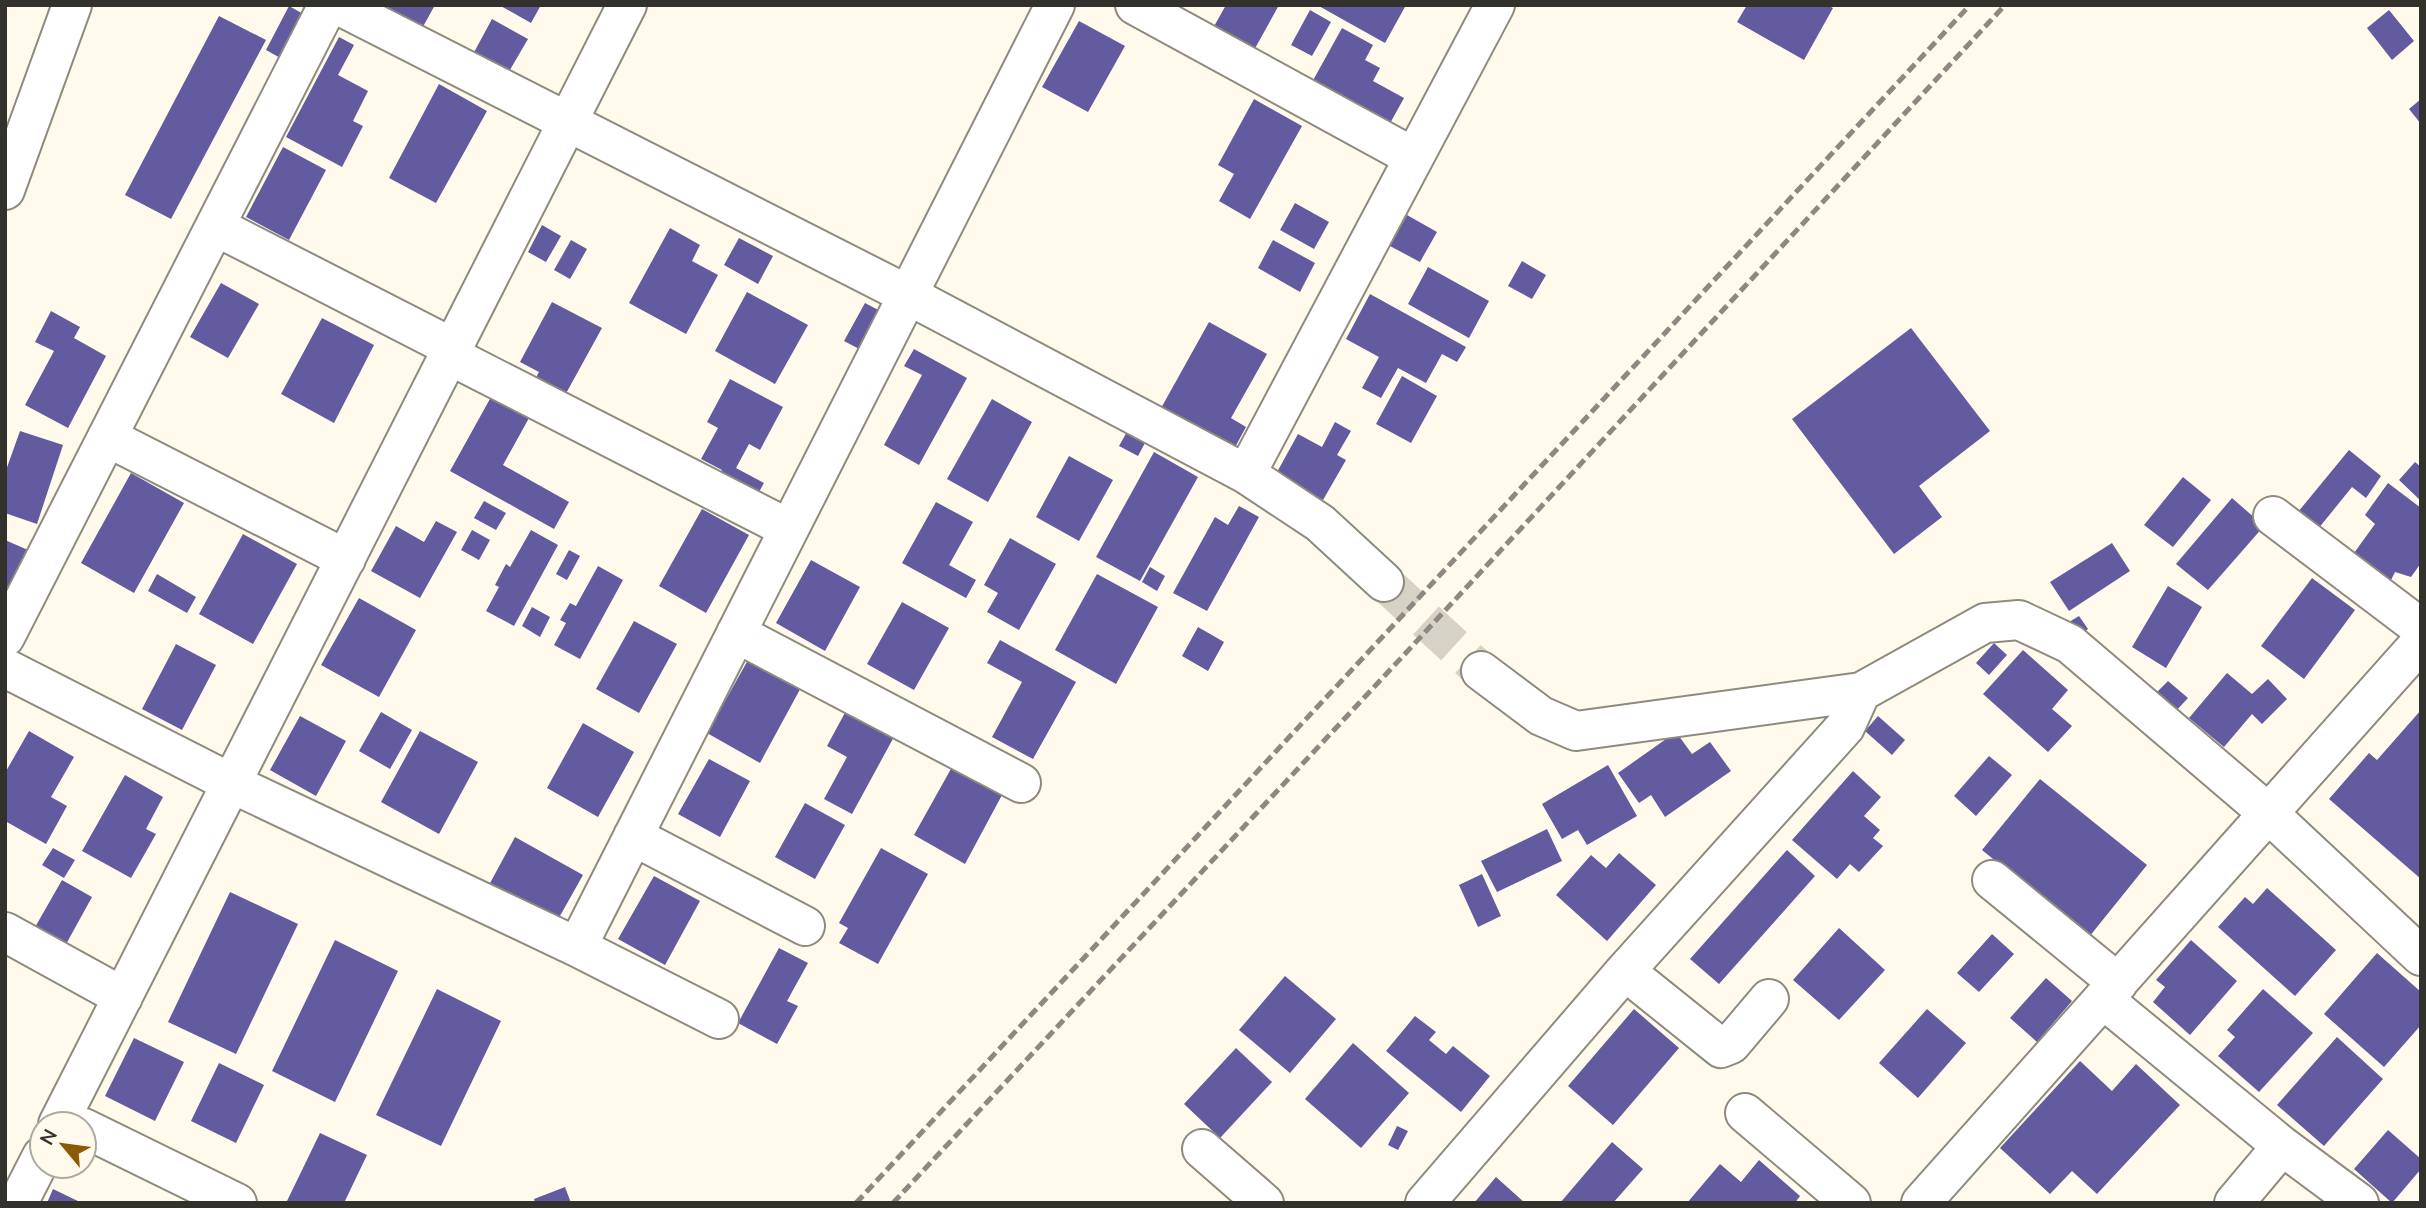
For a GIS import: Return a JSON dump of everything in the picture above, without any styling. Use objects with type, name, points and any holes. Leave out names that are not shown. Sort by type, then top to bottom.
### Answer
[{"type":"street","points":[[5,190],[72,5]]},
{"type":"street","points":[[5,636],[328,5]]},
{"type":"street","points":[[338,5],[908,295],[1246,474],[1320,523],[1384,582]]},
{"type":"street","points":[[76,1110],[123,997],[627,5]]},
{"type":"street","points":[[577,947],[1055,5]]},
{"type":"street","points":[[1135,5],[1412,157]]},
{"type":"street","points":[[1246,474],[1491,7]]},
{"type":"street","points":[[215,226],[789,529]]},
{"type":"street","points":[[107,437],[346,559]]},
{"type":"street","points":[[2273,516],[2421,628]]},
{"type":"street","points":[[1481,671],[1541,716],[1576,732],[1861,692],[1986,622],[2020,620],[2070,645],[2268,813],[2421,956]]},
{"type":"street","points":[[736,633],[1021,783]]},
{"type":"street","points":[[1921,1203],[2421,642]]},
{"type":"street","points":[[5,668],[232,783],[577,947],[719,1019]]},
{"type":"street","points":[[1425,1203],[1625,971],[1844,727],[1861,692]]},
{"type":"street","points":[[633,836],[805,926]]},
{"type":"street","points":[[1992,880],[2282,1146],[2359,1203]]},
{"type":"street","points":[[5,932],[123,997]]},
{"type":"street","points":[[1625,971],[1721,1048],[1731,1044],[1769,999]]},
{"type":"street","points":[[1745,1113],[1852,1203]]},
{"type":"street","points":[[98,1137],[237,1203]]},
{"type":"street","points":[[2234,1203],[2282,1146]]},
{"type":"street","points":[[1202,1149],[1264,1203]]},
{"type":"street","points":[[18,1203],[30,1180]]},
{"type":"building","points":[[386,5],[435,5],[420,32],[382,11]]},
{"type":"building","points":[[499,5],[541,5],[531,23]]},
{"type":"building","points":[[1226,5],[1279,5],[1253,52],[1212,30]]},
{"type":"building","points":[[1317,5],[1406,5],[1385,43]]},
{"type":"building","points":[[1747,5],[1827,5],[1833,8],[1804,60],[1737,22]]},
{"type":"building","points":[[289,6],[307,16],[284,60],[266,50]]},
{"type":"building","points":[[1310,10],[1331,22],[1312,56],[1291,45]]},
{"type":"building","points":[[2389,10],[2414,41],[2392,60],[2367,28]]},
{"type":"building","points":[[219,16],[266,40],[171,219],[125,195]]},
{"type":"building","points":[[492,19],[528,39],[507,75],[472,56]]},
{"type":"building","points":[[1079,21],[1125,46],[1088,112],[1042,87]]},
{"type":"building","points":[[1342,28],[1373,45],[1365,60],[1380,68],[1373,81],[1404,98],[1388,127],[1311,84]]},
{"type":"building","points":[[339,37],[354,45],[338,75],[368,91],[353,121],[363,126],[342,167],[286,137]]},
{"type":"building","points":[[439,84],[487,111],[436,203],[389,178]]},
{"type":"building","points":[[1254,99],[1302,126],[1250,219],[1219,201],[1234,174],[1218,165]]},
{"type":"building","points":[[2421,99],[2421,124],[2409,109]]},
{"type":"building","points":[[283,147],[326,170],[289,240],[246,217]]},
{"type":"building","points":[[1295,203],[1329,222],[1314,249],[1280,230]]},
{"type":"building","points":[[1407,215],[1437,232],[1420,262],[1390,246]]},
{"type":"building","points":[[542,225],[561,236],[546,262],[528,252]]},
{"type":"building","points":[[670,228],[700,245],[692,261],[718,275],[686,334],[629,303]]},
{"type":"building","points":[[739,238],[773,256],[758,284],[724,265]]},
{"type":"building","points":[[571,240],[587,249],[570,279],[554,270]]},
{"type":"building","points":[[1273,240],[1315,263],[1300,292],[1258,268]]},
{"type":"building","points":[[1522,261],[1546,275],[1532,299],[1508,286]]},
{"type":"building","points":[[1428,267],[1489,301],[1469,338],[1408,304]]},
{"type":"building","points":[[221,283],[259,304],[228,358],[190,337]]},
{"type":"building","points":[[747,292],[808,325],[775,384],[715,351]]},
{"type":"building","points":[[1370,294],[1466,347],[1457,362],[1442,354],[1426,383],[1398,368],[1381,398],[1362,388],[1379,357],[1346,339]]},
{"type":"building","points":[[552,302],[602,328],[564,397],[534,381],[539,372],[520,362]]},
{"type":"building","points":[[865,303],[884,313],[863,351],[844,341]]},
{"type":"building","points":[[51,311],[80,327],[74,338],[106,356],[68,428],[25,405],[54,351],[35,342]]},
{"type":"building","points":[[322,318],[374,345],[334,423],[281,394]]},
{"type":"building","points":[[1209,322],[1267,354],[1231,418],[1246,427],[1233,451],[1160,410]]},
{"type":"building","points":[[1911,328],[1990,431],[1919,486],[1942,517],[1894,554],[1792,419]]},
{"type":"building","points":[[914,349],[967,378],[919,465],[884,445],[922,375],[904,366]]},
{"type":"building","points":[[1402,376],[1437,396],[1411,443],[1376,424]]},
{"type":"building","points":[[730,379],[783,407],[760,450],[749,444],[736,468],[764,483],[755,499],[717,478],[722,470],[701,459],[718,428],[707,422]]},
{"type":"building","points":[[491,397],[529,418],[503,465],[569,502],[554,529],[450,471]]},
{"type":"building","points":[[992,399],[1032,422],[988,502],[947,479]]},
{"type":"building","points":[[1335,422],[1351,431],[1337,455],[1346,460],[1323,500],[1276,474],[1298,434],[1322,447]]},
{"type":"building","points":[[1128,430],[1146,441],[1138,456],[1119,446]]},
{"type":"building","points":[[20,431],[63,445],[37,524],[5,513],[5,473]]},
{"type":"building","points":[[2349,450],[2381,476],[2366,498],[2352,487],[2318,529],[2298,512]]},
{"type":"building","points":[[1154,452],[1198,477],[1140,581],[1096,557]]},
{"type":"building","points":[[1069,456],[1113,480],[1079,541],[1036,517]]},
{"type":"building","points":[[2415,462],[2421,467],[2421,501],[2399,480]]},
{"type":"building","points":[[131,473],[184,503],[134,593],[81,563]]},
{"type":"building","points":[[2183,477],[2211,500],[2173,547],[2144,525]]},
{"type":"building","points":[[2388,483],[2421,508],[2421,563],[2411,577],[2395,572],[2389,584],[2349,560],[2375,524],[2365,515]]},
{"type":"building","points":[[2232,498],[2264,526],[2208,590],[2176,564]]},
{"type":"building","points":[[484,501],[506,513],[496,530],[474,518]]},
{"type":"building","points":[[936,502],[973,522],[949,565],[976,580],[966,598],[902,563]]},
{"type":"building","points":[[1239,506],[1259,517],[1207,611],[1173,593],[1215,517],[1228,525]]},
{"type":"building","points":[[702,509],[749,535],[706,613],[659,586]]},
{"type":"building","points":[[436,521],[457,532],[420,598],[371,571],[396,526],[424,542]]},
{"type":"building","points":[[472,530],[490,540],[479,560],[461,550]]},
{"type":"building","points":[[531,530],[558,545],[514,626],[486,611],[499,587],[495,585],[506,564],[510,567]]},
{"type":"building","points":[[243,534],[297,564],[253,644],[199,614]]},
{"type":"building","points":[[1010,538],[1056,564],[1019,630],[987,612],[998,593],[984,585]]},
{"type":"building","points":[[5,540],[28,550],[5,607]]},
{"type":"building","points":[[2112,543],[2130,571],[2069,611],[2050,582]]},
{"type":"building","points":[[569,550],[580,556],[567,580],[556,574]]},
{"type":"building","points":[[811,560],[860,587],[825,651],[776,623]]},
{"type":"building","points":[[598,566],[623,580],[580,659],[554,645],[566,623],[560,620],[570,603],[576,606]]},
{"type":"building","points":[[1150,567],[1165,576],[1157,591],[1142,582]]},
{"type":"building","points":[[157,574],[196,597],[187,613],[148,591]]},
{"type":"building","points":[[1097,574],[1158,607],[1116,684],[1055,650]]},
{"type":"building","points":[[2312,578],[2355,610],[2304,679],[2261,646]]},
{"type":"building","points":[[2168,586],[2202,607],[2166,668],[2132,647]]},
{"type":"building","points":[[359,598],[416,630],[379,697],[321,665]]},
{"type":"building","points":[[902,602],[949,628],[914,690],[867,664]]},
{"type":"building","points":[[532,607],[550,617],[540,637],[522,626]]},
{"type":"building","points":[[2079,616],[2088,629],[2079,636],[2069,622]]},
{"type":"building","points":[[634,621],[677,644],[639,713],[596,689]]},
{"type":"building","points":[[1198,627],[1224,642],[1208,671],[1182,656]]},
{"type":"building","points":[[1000,640],[1076,682],[1033,759],[992,737],[1022,682],[987,663]]},
{"type":"building","points":[[1994,643],[2007,655],[1989,675],[1976,663]]},
{"type":"building","points":[[176,644],[216,665],[182,730],[142,709]]},
{"type":"building","points":[[2023,650],[2068,690],[2052,709],[2072,726],[2048,752],[1983,694]]},
{"type":"building","points":[[752,653],[804,682],[760,763],[707,733]]},
{"type":"building","points":[[2227,673],[2252,694],[2268,679],[2287,699],[2262,724],[2252,714],[2224,747],[2189,718]]},
{"type":"building","points":[[2168,681],[2188,698],[2175,712],[2155,694]]},
{"type":"building","points":[[847,709],[895,735],[852,814],[824,799],[847,757],[827,746]]},
{"type":"building","points":[[2421,710],[2421,879],[2329,799],[2369,753],[2377,760]]},
{"type":"building","points":[[381,712],[412,730],[390,769],[359,751]]},
{"type":"building","points":[[300,716],[346,741],[316,796],[270,770]]},
{"type":"building","points":[[1878,716],[1905,740],[1892,755],[1865,731]]},
{"type":"building","points":[[583,723],[634,752],[598,817],[547,788]]},
{"type":"building","points":[[29,731],[74,757],[51,797],[67,806],[46,844],[5,821],[5,773]]},
{"type":"building","points":[[420,731],[478,762],[439,834],[381,802]]},
{"type":"building","points":[[1676,732],[1692,754],[1710,742],[1731,771],[1665,817],[1651,795],[1639,803],[1618,773]]},
{"type":"building","points":[[1989,756],[2012,775],[1976,816],[1954,796]]},
{"type":"building","points":[[709,759],[750,781],[720,837],[678,814]]},
{"type":"building","points":[[1608,765],[1637,816],[1587,845],[1578,830],[1562,839],[1542,804]]},
{"type":"building","points":[[952,767],[1002,795],[965,864],[914,835]]},
{"type":"building","points":[[1853,771],[1881,797],[1864,816],[1880,830],[1873,838],[1883,846],[1859,872],[1850,864],[1837,879],[1792,840]]},
{"type":"building","points":[[125,775],[163,797],[146,829],[156,834],[131,878],[82,851]]},
{"type":"building","points":[[2040,779],[2147,865],[2089,937],[1982,850]]},
{"type":"building","points":[[805,803],[845,825],[815,879],[775,857]]},
{"type":"building","points":[[1547,829],[1562,861],[1497,892],[1481,861]]},
{"type":"building","points":[[515,837],[583,875],[556,923],[489,885]]},
{"type":"building","points":[[53,848],[75,860],[64,878],[42,865]]},
{"type":"building","points":[[881,848],[928,874],[878,964],[839,943],[848,928],[839,923]]},
{"type":"building","points":[[1787,850],[1815,876],[1719,984],[1690,959]]},
{"type":"building","points":[[1619,853],[1656,885],[1607,941],[1556,895],[1591,855],[1606,868]]},
{"type":"building","points":[[1482,874],[1501,916],[1478,927],[1459,885]]},
{"type":"building","points":[[654,876],[700,901],[665,965],[618,939]]},
{"type":"building","points":[[62,880],[92,897],[65,946],[34,929]]},
{"type":"building","points":[[2267,888],[2336,950],[2295,996],[2218,927],[2245,897],[2253,904]]},
{"type":"building","points":[[230,892],[298,924],[236,1054],[168,1022]]},
{"type":"building","points":[[1839,928],[1885,970],[1839,1020],[1793,980]]},
{"type":"building","points":[[1992,934],[2014,954],[1979,992],[1957,973]]},
{"type":"building","points":[[335,940],[398,971],[335,1102],[272,1071]]},
{"type":"building","points":[[2191,940],[2237,981],[2190,1035],[2153,1002],[2165,987],[2156,980]]},
{"type":"building","points":[[779,948],[808,963],[787,1001],[798,1006],[777,1044],[738,1023]]},
{"type":"building","points":[[2377,953],[2421,992],[2421,1025],[2384,1067],[2324,1014]]},
{"type":"building","points":[[1285,976],[1336,1019],[1290,1073],[1239,1030]]},
{"type":"building","points":[[2046,978],[2072,1001],[2037,1042],[2010,1018]]},
{"type":"building","points":[[437,989],[501,1021],[441,1146],[376,1115]]},
{"type":"building","points":[[2263,989],[2313,1033],[2259,1092],[2218,1056],[2235,1037],[2227,1030]]},
{"type":"building","points":[[1634,1009],[1679,1048],[1613,1125],[1568,1086]]},
{"type":"building","points":[[1927,1009],[1966,1043],[1918,1098],[1879,1063]]},
{"type":"building","points":[[1415,1016],[1436,1032],[1429,1040],[1446,1054],[1453,1046],[1490,1076],[1461,1112],[1386,1051]]},
{"type":"building","points":[[2337,1037],[2383,1079],[2324,1146],[2277,1105]]},
{"type":"building","points":[[134,1038],[184,1062],[155,1121],[105,1096]]},
{"type":"building","points":[[1353,1043],[1409,1093],[1361,1148],[1305,1099]]},
{"type":"building","points":[[1236,1048],[1272,1082],[1220,1138],[1184,1104]]},
{"type":"building","points":[[2080,1061],[2112,1091],[2136,1064],[2180,1105],[2097,1194],[2072,1171],[2050,1194],[2000,1148]]},
{"type":"building","points":[[219,1063],[264,1085],[236,1143],[191,1121]]},
{"type":"building","points":[[1397,1126],[1408,1131],[1398,1150],[1388,1145]]},
{"type":"building","points":[[2388,1130],[2421,1159],[2421,1169],[2392,1203],[2354,1169]]},
{"type":"building","points":[[320,1133],[367,1155],[344,1203],[291,1203],[287,1201]]},
{"type":"building","points":[[1612,1142],[1643,1169],[1613,1203],[1560,1203]]},
{"type":"building","points":[[1759,1160],[1800,1196],[1795,1203],[1687,1203],[1720,1164],[1741,1182]]},
{"type":"building","points":[[1496,1177],[1525,1203],[1474,1203]]},
{"type":"building","points":[[565,1187],[571,1203],[535,1203],[534,1199]]},
{"type":"building","points":[[53,1189],[82,1203],[47,1203]]},
{"type":"tunnel","points":[[1384,582],[1481,671]]},
{"type":"railway","points":[[856,1203],[1970,5]]},
{"type":"railway","points":[[893,1203],[2005,5]]}]
